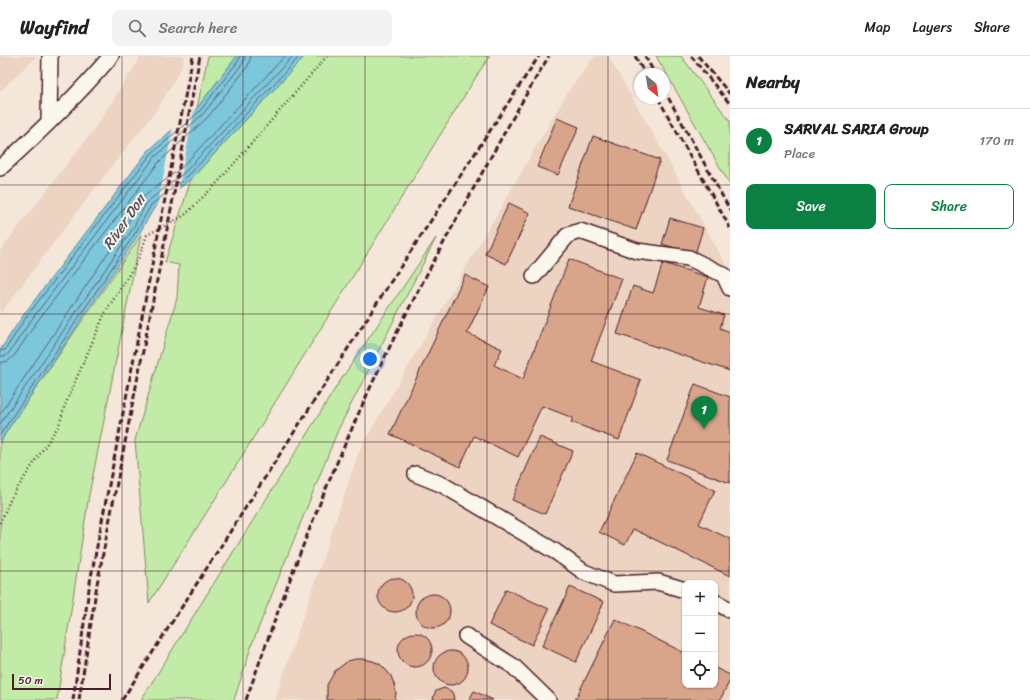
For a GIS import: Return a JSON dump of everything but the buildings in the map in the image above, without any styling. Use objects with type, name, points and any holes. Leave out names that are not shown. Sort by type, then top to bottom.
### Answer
[{"type":"lane","points":[[49,121],[50,56]]},
{"type":"lane","points":[[0,168],[30,141],[95,75],[111,56]]},
{"type":"lane","points":[[534,276],[568,235],[580,231],[637,251],[689,258],[724,275],[730,288]]},
{"type":"lane","points":[[416,474],[443,485],[556,552],[584,572],[614,584],[658,582],[682,589]]},
{"type":"lane","points":[[718,604],[730,610]]},
{"type":"lane","points":[[466,636],[514,666],[548,700]]},
{"type":"path","points":[[0,523],[11,498],[59,425],[65,406],[105,313],[138,260],[147,235],[185,215],[219,180],[328,56]]},
{"type":"shaded area","points":[[0,56],[37,56],[0,91]]},
{"type":"shaded area","points":[[140,56],[185,56],[180,70],[158,108],[108,171],[0,314],[0,251],[97,125]]},
{"type":"shaded area","points":[[595,56],[608,56],[730,272],[730,700],[275,700],[359,451],[569,90]]},
{"type":"green space","points":[[208,56],[237,56],[197,108]]},
{"type":"green space","points":[[305,56],[490,56],[226,482],[149,603],[135,440],[177,298],[179,265],[165,262],[191,179]]},
{"type":"green space","points":[[656,56],[681,56],[730,121],[730,185],[670,80],[670,68],[663,68]]},
{"type":"green space","points":[[141,235],[89,495],[57,700],[0,700],[0,443],[8,429]]},
{"type":"green space","points":[[436,238],[338,430],[252,644],[234,700],[141,700],[338,384]]},
{"type":"water","name":"River Don","points":[[237,56],[305,56],[191,179],[154,208],[139,234],[0,443],[0,350],[24,314],[148,151],[197,108]]},
{"type":"pier","points":[[195,107],[178,192],[157,208],[173,127]]},
{"type":"railway","points":[[73,700],[90,582],[193,56]]},
{"type":"railway","points":[[79,700],[97,584],[200,56]]},
{"type":"railway","points":[[122,700],[388,286],[539,56]]},
{"type":"railway","points":[[246,700],[308,532],[377,374],[405,316],[450,231],[549,56]]},
{"type":"railway","points":[[635,56],[642,68]]},
{"type":"railway","points":[[645,56],[652,68]]},
{"type":"railway","points":[[691,56],[730,104]]},
{"type":"railway","points":[[698,56],[730,94]]},
{"type":"railway","points":[[670,101],[730,210]]},
{"type":"railway","points":[[661,104],[730,228]]},
{"type":"place","name":"SARVAL SARIA Group","points":[[704,429]]}]
